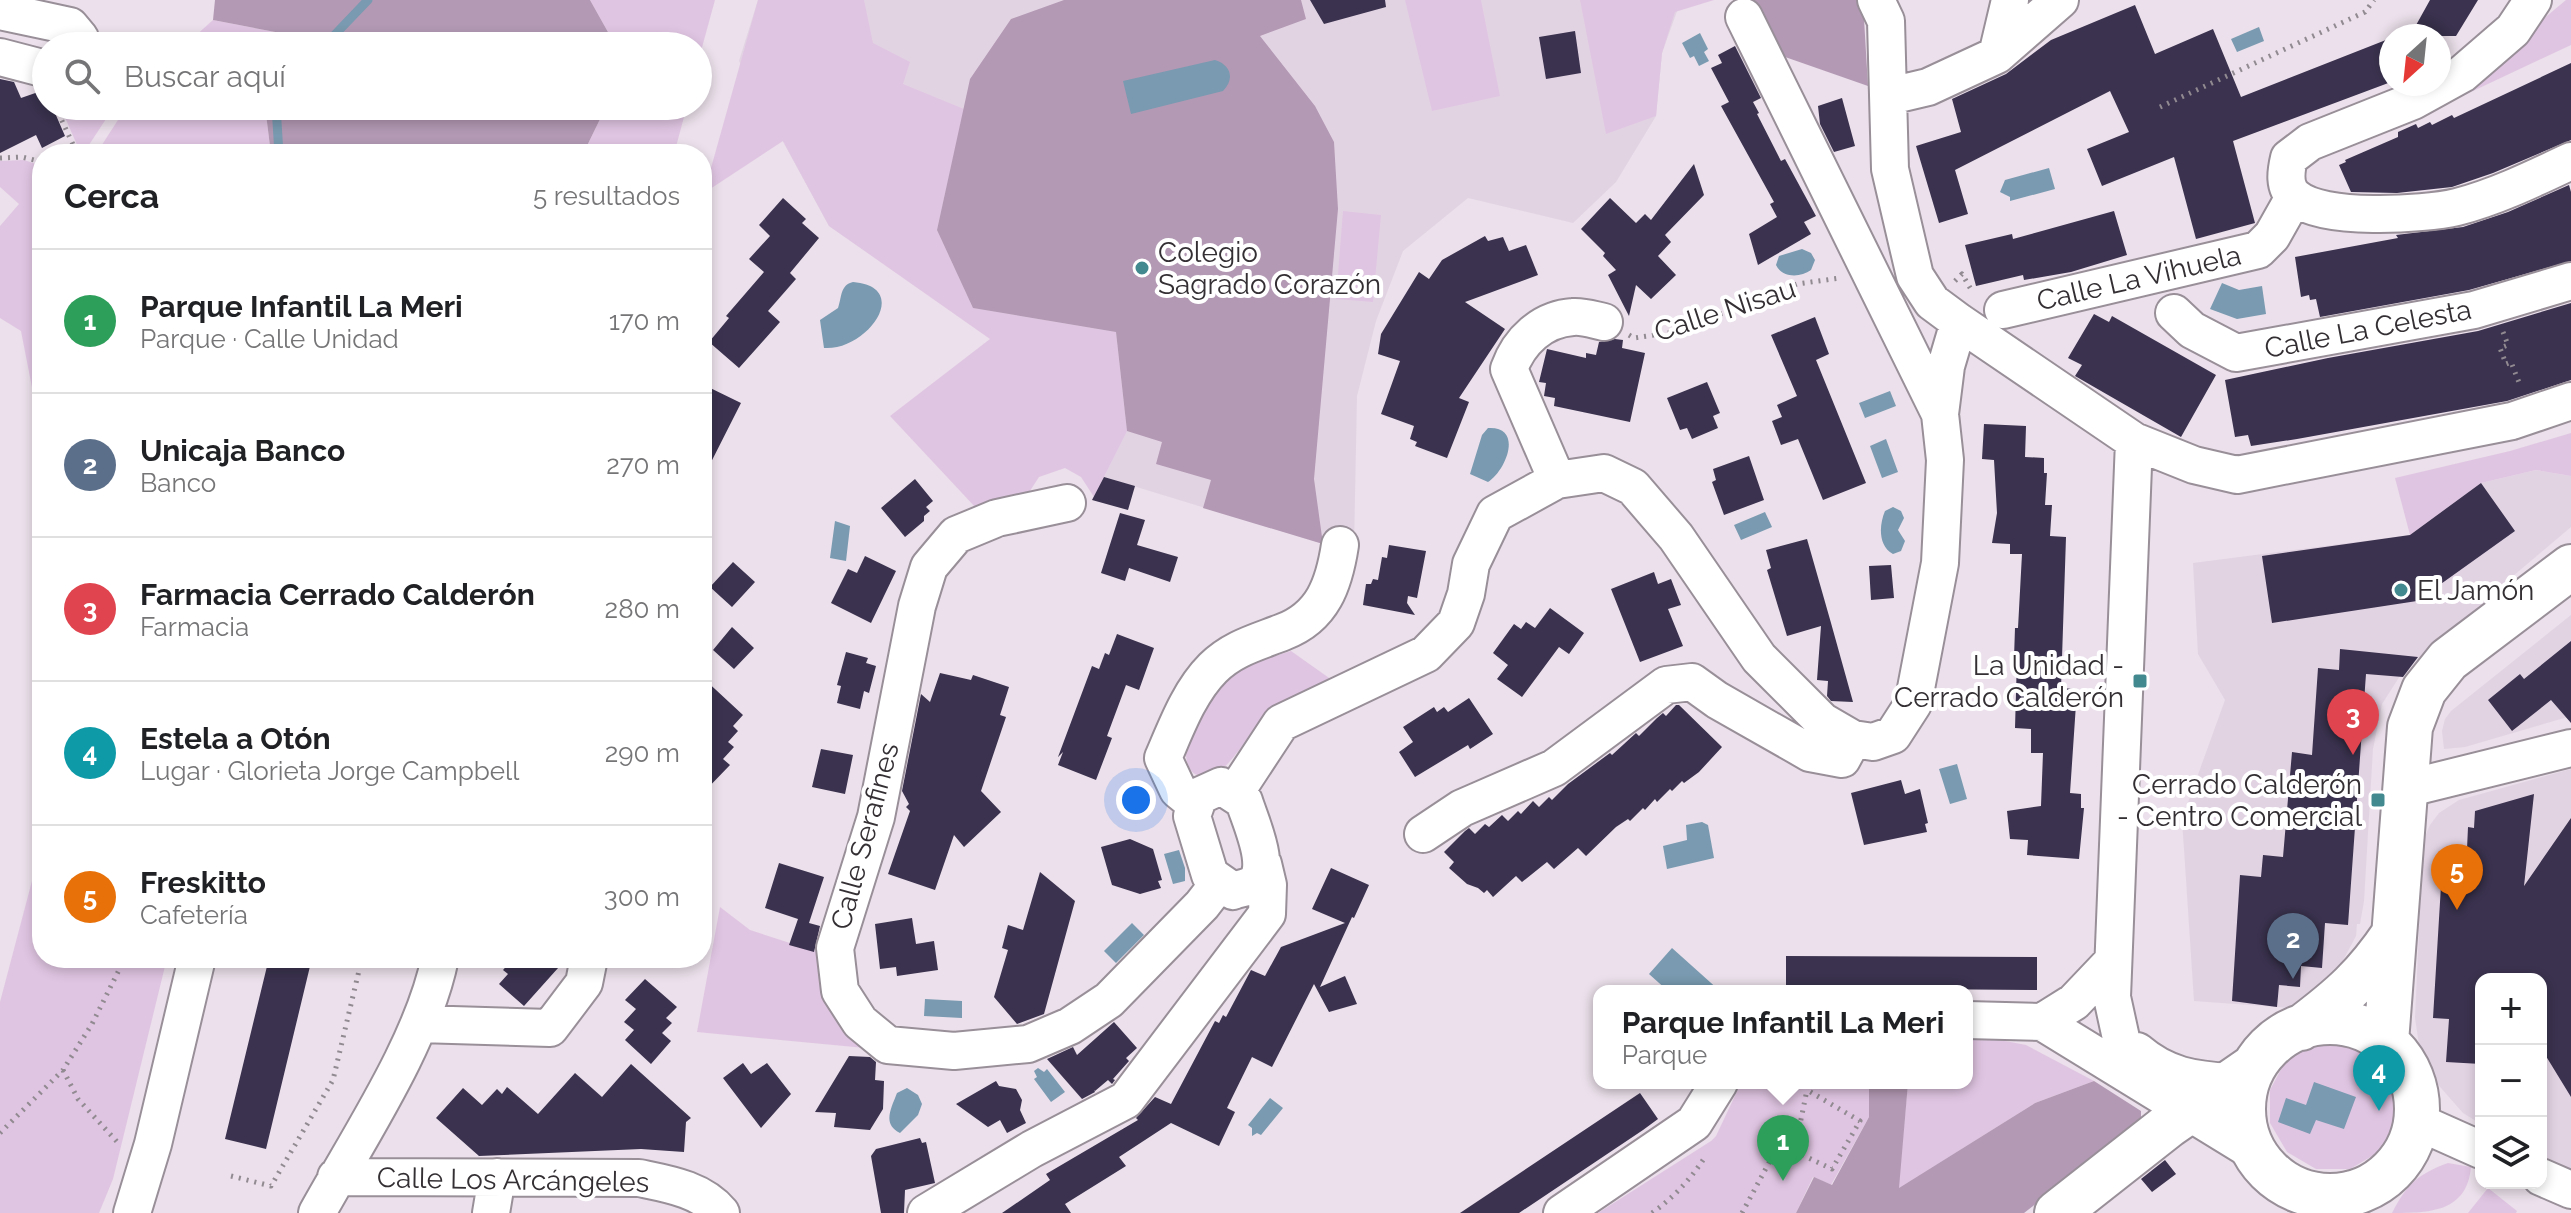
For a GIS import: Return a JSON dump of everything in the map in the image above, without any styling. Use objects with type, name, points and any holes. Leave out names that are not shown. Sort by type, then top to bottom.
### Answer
[{"type":"main road","points":[[2386,1042],[2410,727],[2424,690],[2448,660],[2571,567]]},
{"type":"main road","points":[[2301,1028],[2353,988],[2394,934]]},
{"type":"main road","points":[[2057,1213],[2242,1075],[2269,1046],[2290,1031],[2315,1023],[2342,1023],[2367,1030],[2386,1042],[2402,1059],[2412,1079],[2417,1101],[2416,1121],[2406,1153],[2377,1199],[2313,1194],[2287,1185],[2266,1168],[2251,1145],[2243,1119],[2242,1075]]},
{"type":"street","points":[[1876,0],[1886,21],[1890,169],[1915,276],[1932,302],[2134,441],[2194,465],[2237,475],[2517,419],[2571,401]]},
{"type":"street","points":[[1997,55],[2010,0]]},
{"type":"street","points":[[1890,96],[1928,87],[1997,55],[2060,0]]},
{"type":"street","points":[[2533,0],[2513,30],[2462,74],[2413,101],[2310,142],[2289,158],[2285,179],[2294,197],[2320,211],[2389,214],[2456,207],[2529,181],[2571,161]]},
{"type":"street","points":[[0,11],[70,26],[75,32]]},
{"type":"street","points":[[1744,17],[1940,414]]},
{"type":"street","points":[[0,57],[32,65]]},
{"type":"street","name":"Calle La Vihuela","points":[[2003,310],[2258,250],[2272,236],[2294,197]]},
{"type":"street","name":"Calle La Celesta","points":[[2174,313],[2192,330],[2236,353],[2494,305],[2571,281]]},
{"type":"street","points":[[1557,480],[1509,369],[1515,352],[1544,323],[1574,317],[1604,322]]},
{"type":"street","points":[[1235,793],[1281,723],[1426,654],[1456,623],[1466,594],[1471,564],[1495,514],[1557,480],[1604,473],[1633,487],[1676,537],[1759,658],[1822,721],[1853,739],[1873,742],[1893,735],[1913,704],[1940,563],[1945,460],[1940,414],[1946,366],[1959,322]]},
{"type":"street","points":[[2129,1075],[2112,997],[2134,441]]},
{"type":"street","name":"Calle Serafines","points":[[1067,503],[997,518],[956,535],[929,567],[917,606],[876,817],[835,948],[840,991],[860,1022],[888,1045],[954,1051],[1028,1044],[1070,1026],[1109,1000],[1202,905],[1226,887]]},
{"type":"street","points":[[1194,803],[1178,790],[1163,758],[1183,711],[1211,669],[1229,655],[1254,642],[1287,631],[1315,612],[1333,583],[1340,545]]},
{"type":"street","points":[[1423,834],[1462,808],[1554,768],[1666,685],[1692,682],[1717,700],[1810,753],[1842,759],[1853,739]]},
{"type":"street","points":[[2405,789],[2571,748]]},
{"type":"street","points":[[926,1213],[1032,1149],[1126,1100],[1255,932],[1267,914],[1268,885],[1244,801],[1221,786],[1199,796],[1194,803],[1192,816],[1210,875],[1248,904],[1255,932]]},
{"type":"street","points":[[1226,887],[1252,885],[1260,878],[1263,864]]},
{"type":"street","points":[[2042,1022],[2074,1002],[2113,961]]},
{"type":"street","points":[[132,1213],[153,1144],[195,968]]},
{"type":"street","points":[[336,1177],[419,1024],[438,968]]},
{"type":"street","points":[[419,1024],[550,1028],[584,983],[587,968]]},
{"type":"street","points":[[1973,1020],[2042,1022],[2257,1154]]},
{"type":"street","points":[[2120,1026],[2136,1049],[2154,1065],[2173,1074],[2198,1080],[2242,1075]]},
{"type":"street","points":[[1562,1213],[1694,1123],[1715,1089]]},
{"type":"street","points":[[2416,1121],[2475,1147]]},
{"type":"street","name":"Calle Los Arcángeles","points":[[317,1213],[336,1177],[639,1178],[677,1185],[712,1203],[721,1213]]},
{"type":"street","points":[[491,1213],[497,1177]]},
{"type":"street","points":[[2547,1180],[2571,1190]]},
{"type":"path","points":[[2160,107],[2365,12],[2374,0]]},
{"type":"path","points":[[62,120],[73,144]]},
{"type":"path","points":[[0,158],[32,160]]},
{"type":"path","name":"Calle Nisau","points":[[1604,322],[1634,338],[1675,332],[1797,284],[1853,276]]},
{"type":"path","points":[[2494,305],[2508,345],[2500,348],[2506,364],[2511,362],[2521,388],[2508,392],[2517,419]]},
{"type":"path","points":[[0,1133],[63,1070],[92,1024],[120,968]]},
{"type":"path","points":[[231,1176],[271,1186],[333,1080],[360,968]]},
{"type":"path","points":[[63,1070],[78,1099],[112,1139],[121,1146],[153,1144]]},
{"type":"path","points":[[1792,1151],[1808,1089]]},
{"type":"path","points":[[1742,1213],[1779,1144],[1832,1169],[1860,1121],[1811,1089]]},
{"type":"path","points":[[1652,1213],[1668,1202],[1694,1175],[1708,1152]]},
{"type":"shaded area","points":[[215,0],[590,0],[608,32],[275,32],[213,20]]},
{"type":"shaded area","points":[[590,0],[715,0],[706,32],[608,32]]},
{"type":"shaded area","name":"Colegio Sagrado Corazón","points":[[758,0],[1681,0],[1662,53],[1656,116],[1616,182],[1573,223],[1468,198],[1403,251],[1376,321],[1357,396],[1354,546],[1323,544],[1104,477],[1126,431],[829,226],[739,61]]},
{"type":"shaded area","points":[[758,0],[864,0],[873,43],[910,62],[903,84],[964,109],[937,230],[973,308],[1116,332],[1127,431],[1094,497],[1081,477],[1065,468],[1039,477],[1026,497],[976,508],[890,416],[990,339],[829,226],[783,141],[712,188],[712,164]]},
{"type":"shaded area","points":[[1064,0],[1301,0],[1306,19],[1260,36],[1315,106],[1334,142],[1338,209],[1314,479],[1323,544],[1203,508],[1211,480],[1156,464],[1162,442],[1127,431],[1116,332],[973,308],[937,230],[970,79],[1011,19]]},
{"type":"shaded area","points":[[1405,0],[1481,0],[1500,96],[1432,111]]},
{"type":"shaded area","points":[[1580,0],[1714,0],[1675,12],[1662,53],[1656,116],[1606,134]]},
{"type":"shaded area","points":[[1750,0],[1857,0],[1864,19],[1868,86],[1774,53]]},
{"type":"shaded area","points":[[2566,0],[2571,0],[2571,45],[2456,99],[2454,94]]},
{"type":"shaded area","points":[[213,20],[275,32],[200,32]]},
{"type":"shaded area","points":[[66,120],[105,120],[90,144],[77,144]]},
{"type":"shaded area","points":[[118,120],[267,120],[270,144],[102,144]]},
{"type":"shaded area","points":[[267,120],[600,120],[588,144],[270,144]]},
{"type":"shaded area","points":[[600,120],[683,120],[677,144],[588,144]]},
{"type":"shaded area","points":[[0,161],[32,163],[32,388],[21,331],[0,318],[0,226],[19,204],[0,187]]},
{"type":"shaded area","points":[[1343,211],[1381,215],[1373,302],[1336,299]]},
{"type":"shaded area","points":[[2571,433],[2571,476],[2536,470],[2481,483],[2410,535],[2395,478]]},
{"type":"shaded area","points":[[2536,470],[2571,476],[2571,527],[2500,587],[2449,641],[2423,659],[2419,657],[2407,665],[2382,704],[2373,749],[2364,901],[2356,936],[2341,964],[2291,1008],[2194,1001],[2182,819],[2225,700],[2198,654],[2193,563],[2410,535],[2481,483]]},
{"type":"shaded area","points":[[2571,615],[2571,716],[2465,747],[2444,749],[2442,731],[2451,711]]},
{"type":"shaded area","points":[[1291,651],[1332,680],[1269,711],[1228,764],[1218,772],[1208,776],[1194,774],[1188,766],[1186,754],[1213,696],[1238,670]]},
{"type":"shaded area","points":[[2571,769],[2571,1170],[2547,1159],[2547,973],[2475,973],[2475,1120],[2463,1113],[2434,1080],[2419,1045],[2415,1018],[2423,841],[2439,813],[2459,800]]},
{"type":"shaded area","points":[[32,881],[32,968],[165,968],[113,1179],[99,1213],[0,1213],[0,1002]]},
{"type":"shaded area","points":[[720,907],[750,930],[821,953],[821,970],[827,995],[838,1015],[865,1048],[697,1032],[709,968],[712,968]]},
{"type":"shaded area","points":[[1973,1040],[2000,1040],[2026,1045],[2094,1081],[2035,1103],[1898,1189],[1907,1089],[1973,1089]]},
{"type":"shaded area","points":[[2316,1043],[2350,1043],[2379,1060],[2396,1089],[2396,1124],[2379,1152],[2350,1169],[2316,1169],[2287,1152],[2270,1123],[2270,1090],[2286,1060]]},
{"type":"shaded area","points":[[2094,1081],[2141,1111],[2141,1122],[2024,1213],[1796,1213],[1814,1177],[1832,1185],[1869,1117],[1869,1089],[1907,1089],[1899,1188],[2035,1103]]},
{"type":"shaded area","points":[[1738,1089],[1869,1089],[1869,1117],[1831,1185],[1813,1177],[1796,1213],[1598,1213],[1716,1136]]},
{"type":"shaded area","points":[[2448,1163],[2471,1167],[2468,1182],[2454,1201],[2433,1210],[2392,1213],[2414,1181]]},
{"type":"shaded area","points":[[2487,1189],[2517,1211],[2516,1213],[2468,1213]]},
{"type":"water","points":[[2259,27],[2264,41],[2237,52],[2231,39]]},
{"type":"water","points":[[1700,33],[1708,49],[1704,52],[1709,61],[1699,66],[1694,56],[1690,58],[1682,43]]},
{"type":"water","points":[[1215,60],[1225,65],[1230,73],[1223,91],[1131,114],[1123,81]]},
{"type":"water","points":[[2049,168],[2055,189],[2010,201],[2010,197],[2000,192],[2005,180]]},
{"type":"water","points":[[1802,249],[1811,253],[1815,260],[1811,270],[1792,275],[1782,272],[1776,265],[1779,256]]},
{"type":"water","points":[[853,282],[871,286],[880,295],[882,306],[877,318],[855,340],[824,348],[820,320],[838,308],[844,289]]},
{"type":"water","points":[[2222,283],[2239,290],[2262,286],[2266,314],[2237,319],[2210,309]]},
{"type":"water","points":[[1890,391],[1896,406],[1865,418],[1859,403]]},
{"type":"water","points":[[1488,428],[1499,429],[1509,441],[1501,469],[1488,482],[1470,474],[1482,435]]},
{"type":"water","points":[[1886,439],[1898,472],[1882,478],[1870,446]]},
{"type":"water","points":[[1893,507],[1901,511],[1904,518],[1898,530],[1905,541],[1901,551],[1893,554],[1882,541],[1881,529],[1885,511]]},
{"type":"water","points":[[1765,512],[1772,527],[1741,540],[1734,525]]},
{"type":"water","points":[[835,521],[850,526],[846,561],[830,558]]},
{"type":"water","points":[[1957,764],[1967,799],[1950,804],[1939,769]]},
{"type":"water","points":[[1702,822],[1708,825],[1714,858],[1667,869],[1663,846],[1687,840],[1686,825]]},
{"type":"water","points":[[1179,850],[1185,868],[1185,881],[1173,884],[1164,854]]},
{"type":"water","points":[[1132,923],[1144,935],[1116,963],[1104,951]]},
{"type":"water","points":[[1672,948],[1713,985],[1661,985],[1649,974]]},
{"type":"water","points":[[925,999],[962,1001],[962,1018],[924,1016]]},
{"type":"water","points":[[1038,1068],[1044,1072],[1047,1069],[1065,1092],[1051,1102],[1034,1079],[1037,1077],[1034,1071]]},
{"type":"water","points":[[2314,1082],[2356,1097],[2344,1129],[2316,1120],[2310,1134],[2278,1122],[2286,1098],[2306,1105]]},
{"type":"water","points":[[907,1088],[918,1095],[922,1104],[918,1115],[900,1133],[891,1125],[890,1116],[897,1093]]},
{"type":"water","points":[[1270,1098],[1283,1108],[1261,1135],[1257,1133],[1252,1136],[1252,1128],[1248,1125]]},
{"type":"building","points":[[1310,0],[1385,0],[1386,7],[1324,24]]},
{"type":"building","points":[[2430,0],[2478,0],[2456,36],[2451,36],[2451,24],[2417,24]]},
{"type":"building","points":[[2135,5],[2155,54],[2213,29],[2241,97],[2379,43],[2379,86],[2233,141],[2255,223],[2196,239],[2174,157],[2102,186],[2087,149],[2129,132],[2110,91],[1955,170],[1968,214],[1939,223],[1916,146],[1961,132],[1952,99],[2006,74],[2051,40]]},
{"type":"building","points":[[1575,31],[1581,73],[1546,79],[1539,37]]},
{"type":"building","points":[[1735,46],[1761,98],[1753,102],[1757,114],[1781,161],[1785,159],[1816,216],[1804,222],[1811,234],[1758,265],[1749,234],[1777,217],[1770,204],[1774,202],[1721,106],[1729,102],[1711,68],[1722,63],[1718,55]]},
{"type":"building","points":[[2571,63],[2571,140],[2452,187],[2397,193],[2351,192],[2339,165],[2345,160],[2398,137],[2398,132],[2416,124],[2418,128],[2452,115],[2454,118]]},
{"type":"building","points":[[0,79],[14,82],[21,98],[32,94],[32,120],[58,120],[65,136],[50,144],[40,144],[36,135],[0,153]]},
{"type":"building","points":[[1842,98],[1855,146],[1834,152],[1820,124],[1818,106]]},
{"type":"building","points":[[1694,164],[1704,195],[1665,235],[1671,242],[1658,256],[1676,275],[1651,299],[1636,285],[1629,316],[1608,275],[1616,270],[1603,256],[1605,253],[1581,229],[1610,198],[1636,223],[1645,214],[1651,220]]},
{"type":"building","points":[[2569,185],[2571,261],[2469,290],[2320,317],[2316,299],[2310,300],[2309,295],[2301,297],[2295,257],[2398,238],[2396,235],[2463,227],[2508,212]]},
{"type":"building","points":[[783,198],[806,219],[802,223],[819,238],[790,273],[796,279],[768,311],[780,322],[739,368],[712,345],[712,338],[729,318],[726,316],[764,272],[749,259],[770,236],[759,225]]},
{"type":"building","points":[[2114,211],[2127,255],[2071,272],[2024,280],[2023,275],[1976,286],[1965,245],[2012,234],[2013,239]]},
{"type":"building","points":[[1485,236],[1488,241],[1503,237],[1509,251],[1526,245],[1538,275],[1465,302],[1505,329],[1459,398],[1469,402],[1447,458],[1415,446],[1417,442],[1410,439],[1414,426],[1381,414],[1400,361],[1378,354],[1381,334],[1419,272],[1429,279],[1442,260]]},
{"type":"building","points":[[2571,303],[2571,380],[2507,401],[2297,439],[2251,446],[2248,435],[2235,437],[2225,380],[2478,331]]},
{"type":"building","points":[[2094,314],[2109,322],[2112,316],[2216,375],[2181,437],[2075,376],[2082,365],[2068,358]]},
{"type":"building","points":[[1815,317],[1829,354],[1816,360],[1866,483],[1823,500],[1798,439],[1781,445],[1772,421],[1782,417],[1777,405],[1797,396],[1771,335]]},
{"type":"building","points":[[1623,340],[1622,348],[1645,353],[1630,422],[1554,406],[1555,398],[1544,396],[1546,383],[1539,382],[1547,349],[1586,358],[1586,353],[1596,355],[1599,342]]},
{"type":"building","points":[[1707,382],[1720,413],[1713,416],[1718,428],[1692,439],[1687,428],[1680,430],[1667,398]]},
{"type":"building","points":[[712,389],[741,403],[712,460]]},
{"type":"building","points":[[1984,424],[2026,426],[2025,457],[2044,458],[2044,473],[2047,473],[2045,505],[2052,505],[2050,536],[2066,537],[2061,688],[2074,689],[2073,703],[2076,704],[2070,793],[2081,794],[2081,808],[2084,808],[2079,859],[2027,855],[2028,840],[2010,839],[2007,811],[2041,806],[2043,753],[2031,753],[2031,729],[2015,728],[2015,628],[2018,628],[2022,554],[2010,554],[2010,544],[1992,543],[1997,513],[1994,460],[1982,459]]},
{"type":"building","points":[[1749,456],[1764,500],[1724,515],[1712,482],[1716,480],[1713,469]]},
{"type":"building","points":[[1104,477],[1135,486],[1128,510],[1092,500]]},
{"type":"building","points":[[915,479],[933,501],[926,507],[930,511],[924,516],[924,521],[905,537],[881,508]]},
{"type":"building","points":[[2481,483],[2515,531],[2417,601],[2272,623],[2262,556],[2410,535]]},
{"type":"building","points":[[1120,513],[1145,520],[1137,545],[1178,557],[1170,582],[1129,568],[1125,581],[1101,573]]},
{"type":"building","points":[[1807,539],[1853,702],[1831,701],[1827,696],[1828,681],[1817,680],[1821,626],[1787,636],[1767,570],[1771,568],[1766,550]]},
{"type":"building","points":[[1389,545],[1426,551],[1417,598],[1408,596],[1407,603],[1415,615],[1363,605],[1366,584],[1371,584],[1373,579],[1378,580],[1382,557],[1387,558]]},
{"type":"building","points":[[865,556],[896,571],[871,623],[831,603],[848,569],[857,573]]},
{"type":"building","points":[[733,562],[755,582],[732,607],[712,589],[712,585]]},
{"type":"building","points":[[1891,565],[1894,598],[1871,600],[1869,566]]},
{"type":"building","points":[[1654,572],[1658,584],[1671,579],[1681,605],[1668,609],[1683,646],[1640,662],[1611,589]]},
{"type":"building","points":[[1550,608],[1584,633],[1569,654],[1559,647],[1522,697],[1497,679],[1508,665],[1493,653],[1514,624],[1521,629],[1526,622],[1535,628]]},
{"type":"building","points":[[732,627],[754,648],[734,669],[713,650]]},
{"type":"building","points":[[1117,634],[1154,648],[1139,690],[1126,685],[1107,736],[1112,738],[1096,780],[1058,765],[1063,752],[1058,757],[1092,666],[1099,669],[1105,653],[1109,655]]},
{"type":"building","points":[[2571,641],[2571,723],[2551,700],[2512,731],[2488,700],[2520,674],[2524,679]]},
{"type":"building","points":[[2340,649],[2418,657],[2403,677],[2366,674],[2348,925],[2325,923],[2322,968],[2301,966],[2300,987],[2279,985],[2277,1007],[2232,1001],[2240,875],[2261,877],[2263,855],[2283,857],[2292,752],[2312,755],[2318,668],[2339,670]]},
{"type":"building","points":[[846,652],[868,658],[866,663],[876,666],[869,693],[864,691],[860,709],[837,703],[841,686],[837,685]]},
{"type":"building","points":[[940,673],[971,680],[973,675],[1009,687],[1000,715],[1006,717],[981,791],[1001,812],[964,847],[954,835],[935,890],[888,874],[910,811],[902,791],[921,694],[930,702]]},
{"type":"building","points":[[712,686],[743,715],[733,726],[738,731],[728,742],[734,747],[723,759],[730,765],[712,784]]},
{"type":"building","points":[[1469,698],[1493,734],[1470,749],[1468,745],[1415,777],[1399,752],[1413,742],[1403,727],[1434,707],[1437,712],[1444,707],[1448,712]]},
{"type":"building","points":[[1676,705],[1722,747],[1699,772],[1684,783],[1682,781],[1672,791],[1670,789],[1657,802],[1655,799],[1630,821],[1628,819],[1616,827],[1586,856],[1578,848],[1554,869],[1547,862],[1522,882],[1516,876],[1493,897],[1487,890],[1484,893],[1467,884],[1449,868],[1454,862],[1444,852],[1469,828],[1475,834],[1485,824],[1489,827],[1502,815],[1508,821],[1518,811],[1521,814],[1533,801],[1539,807],[1549,797],[1552,800],[1568,784],[1610,753],[1612,755],[1636,733],[1639,736]]},
{"type":"building","points":[[821,749],[853,755],[845,794],[812,787]]},
{"type":"building","points":[[1901,780],[1905,794],[1920,789],[1928,823],[1925,824],[1927,832],[1864,845],[1851,793]]},
{"type":"building","points":[[2534,794],[2524,886],[2571,818],[2571,1097],[2547,1058],[2547,973],[2475,973],[2475,1064],[2446,1062],[2449,1019],[2433,1018],[2442,869],[2450,869],[2451,848],[2467,849],[2468,827],[2474,828],[2475,811]]},
{"type":"building","points":[[1130,839],[1153,849],[1162,880],[1158,881],[1161,888],[1140,894],[1112,885],[1101,847]]},
{"type":"building","points":[[779,863],[824,877],[809,923],[820,926],[814,952],[789,945],[798,919],[765,908]]},
{"type":"building","points":[[1331,868],[1369,885],[1320,987],[1345,976],[1357,1004],[1329,1012],[1314,984],[1272,1067],[1252,1057],[1227,1108],[1235,1112],[1219,1146],[1171,1123],[1119,1157],[1126,1166],[1065,1204],[1071,1213],[1002,1213],[1050,1180],[1046,1174],[1138,1120],[1136,1118],[1155,1097],[1171,1104],[1215,1021],[1219,1023],[1223,1015],[1226,1017],[1251,970],[1265,976],[1281,947],[1345,923],[1312,909]]},
{"type":"building","points":[[1040,872],[1075,901],[1044,1014],[1017,1024],[994,997],[1008,950],[1002,948],[1008,925],[1023,930]]},
{"type":"building","points":[[912,918],[916,944],[934,941],[938,970],[897,976],[896,967],[880,969],[875,924]]},
{"type":"building","points":[[1786,956],[2037,957],[2037,990],[1973,989],[1973,985],[1786,985]]},
{"type":"building","points":[[267,968],[310,968],[266,1149],[225,1139]]},
{"type":"building","points":[[558,968],[524,1006],[499,984],[508,974],[503,970]]},
{"type":"building","points":[[645,979],[677,1007],[666,1018],[672,1023],[662,1033],[671,1041],[651,1064],[625,1040],[634,1030],[624,1022],[636,1009],[625,1000]]},
{"type":"building","points":[[1114,1022],[1137,1048],[1126,1058],[1129,1061],[1112,1084],[1108,1080],[1082,1099],[1047,1059],[1073,1047],[1077,1055]]},
{"type":"building","points":[[849,1056],[870,1057],[876,1062],[875,1080],[884,1081],[883,1109],[870,1130],[834,1127],[836,1113],[815,1112]]},
{"type":"building","points":[[743,1063],[751,1074],[767,1063],[791,1094],[761,1128],[723,1078]]},
{"type":"building","points":[[631,1064],[691,1118],[686,1122],[684,1152],[641,1149],[479,1156],[436,1118],[463,1088],[482,1105],[497,1089],[502,1094],[507,1087],[538,1114],[575,1073],[602,1097]]},
{"type":"building","points":[[996,1081],[999,1086],[1016,1089],[1022,1100],[1020,1110],[1026,1123],[1007,1133],[1000,1120],[988,1127],[956,1104]]},
{"type":"building","points":[[1640,1093],[1658,1119],[1519,1213],[1460,1213]]},
{"type":"building","points":[[920,1138],[922,1143],[926,1142],[935,1183],[905,1190],[904,1213],[881,1213],[871,1156],[876,1149]]},
{"type":"building","points":[[2165,1160],[2176,1174],[2152,1192],[2141,1179]]},
{"type":"waterway","points":[[337,32],[368,0]]},
{"type":"waterway","points":[[277,120],[278,144]]},
{"type":"place","name":"Colegio Sagrado Corazón","points":[[1142,268]]},
{"type":"place","name":"El Jamón","points":[[2401,590]]},
{"type":"place","name":"La Unidad - Cerrado Calderón","points":[[2140,681]]},
{"type":"place","name":"Farmacia Cerrado Calderón","points":[[2353,755]]},
{"type":"place","name":"Cerrado Calderón - Centro Comercial","points":[[2378,800]]},
{"type":"place","name":"Freskitto","points":[[2457,910]]},
{"type":"place","name":"Unicaja Banco","points":[[2293,979]]},
{"type":"place","name":"Estela a Otón","points":[[2379,1111]]},
{"type":"place","name":"Parque Infantil La Meri","points":[[1783,1181]]}]
